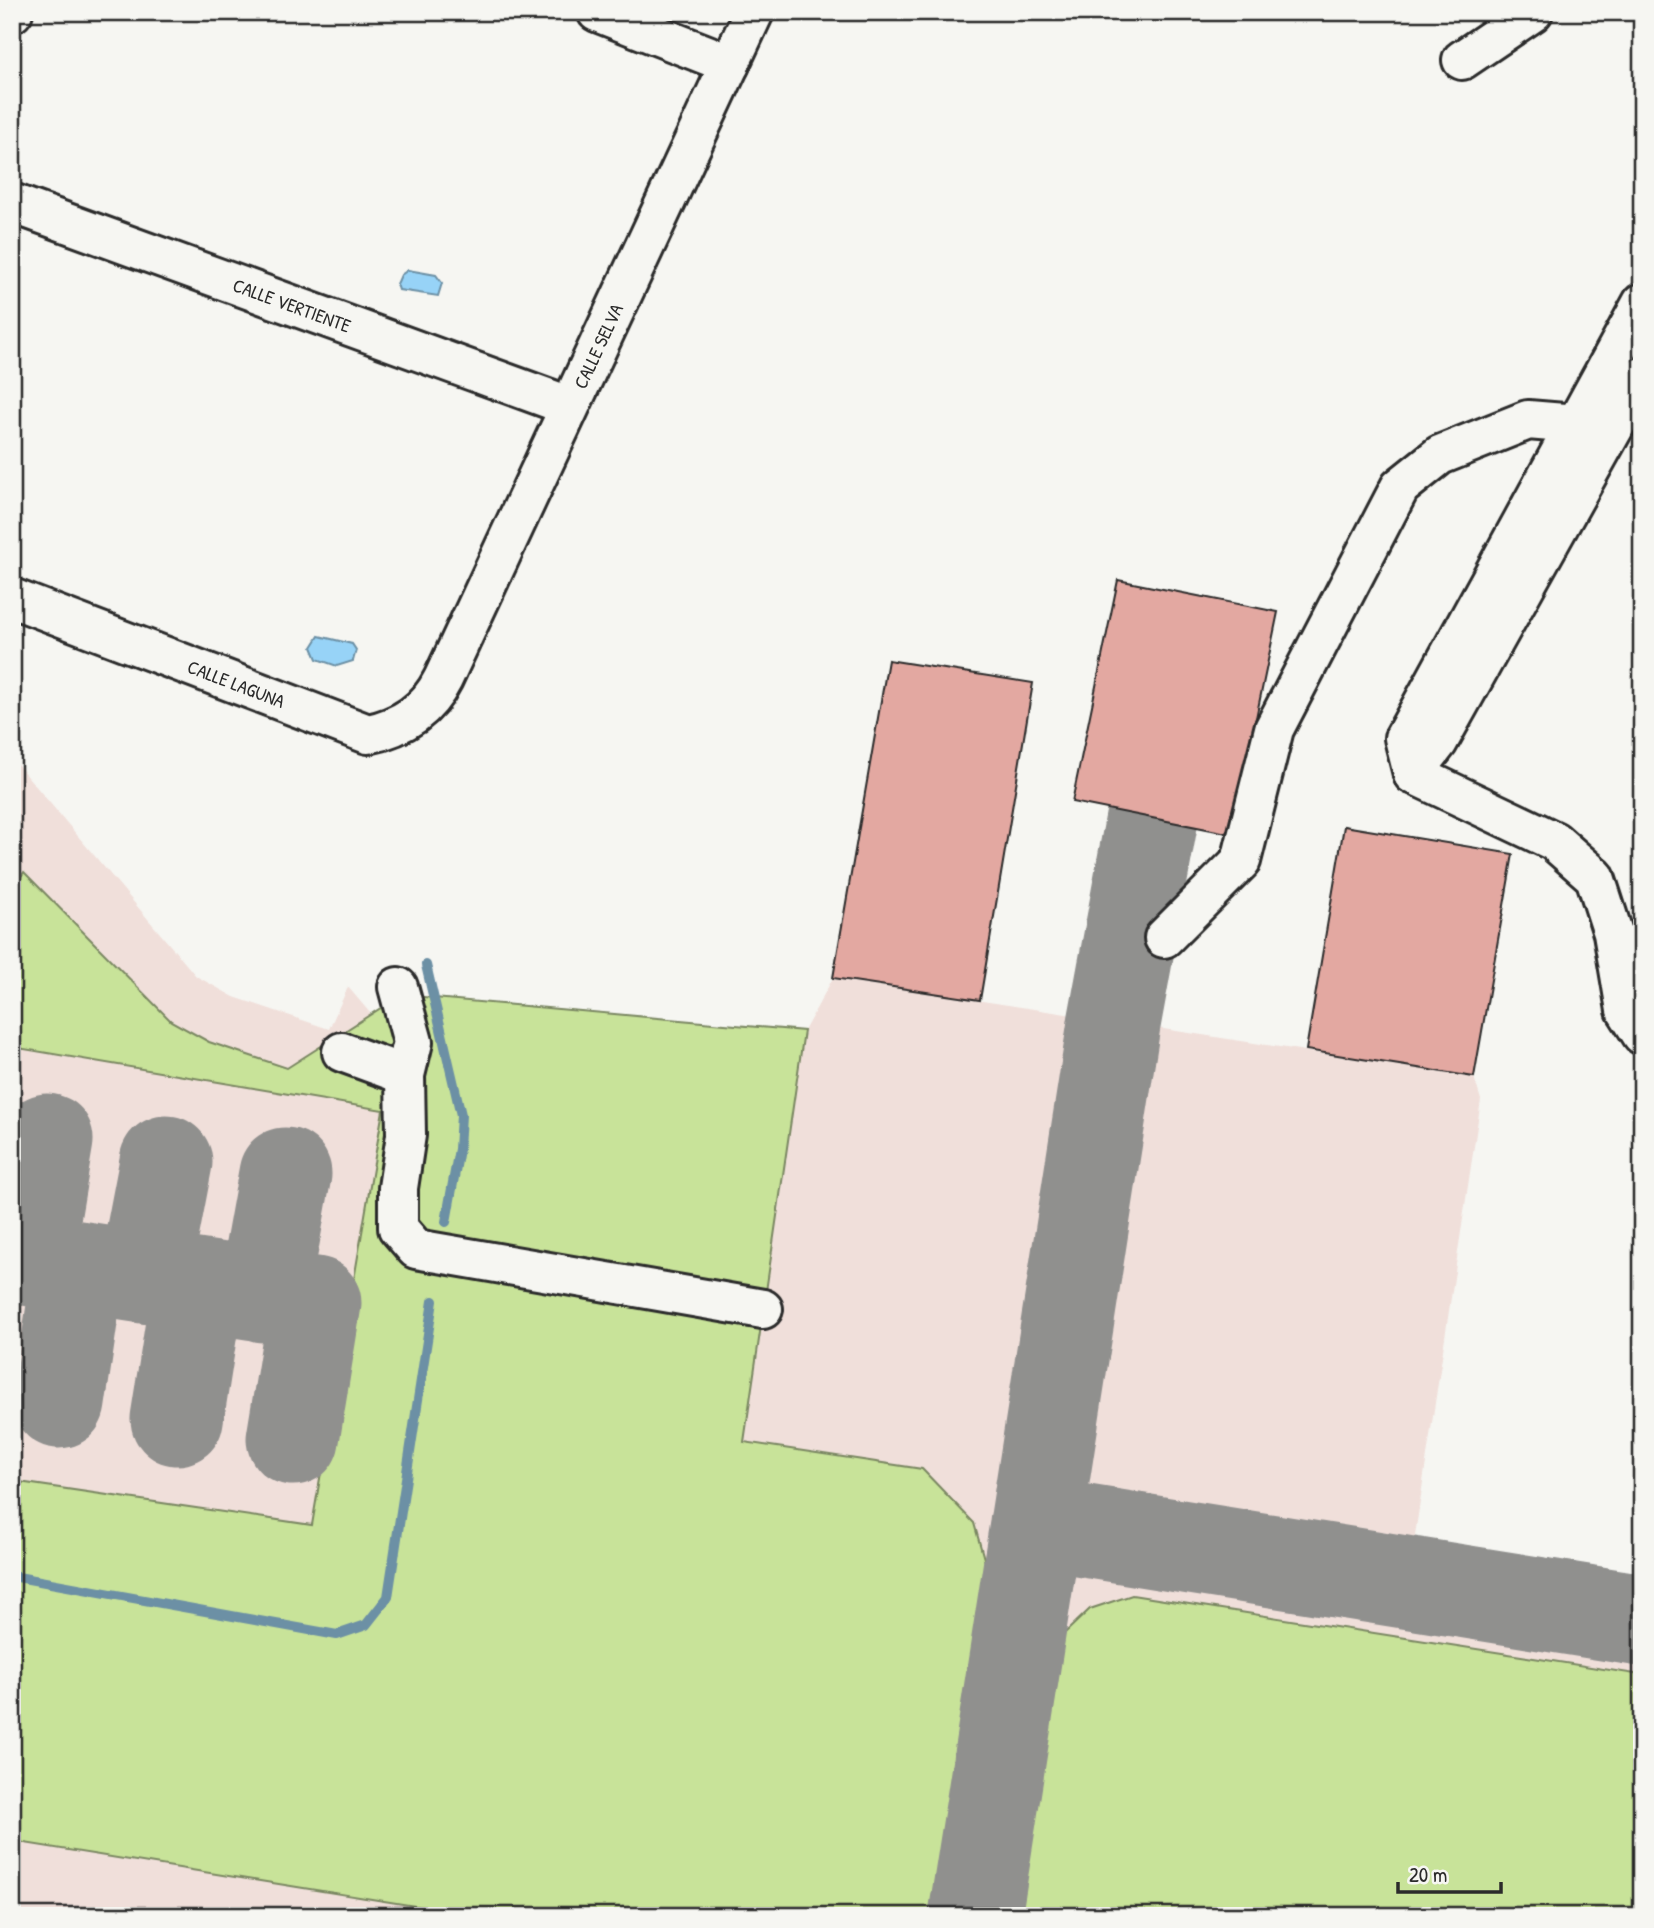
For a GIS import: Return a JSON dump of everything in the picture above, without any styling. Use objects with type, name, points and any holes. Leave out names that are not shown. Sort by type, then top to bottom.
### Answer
[{"type":"street","points":[[597,12],[730,64]]},
{"type":"street","name":"CALLE SELVA","points":[[443,679],[754,12]]},
{"type":"street","points":[[1462,60],[1533,12]]},
{"type":"street","name":"CALLE VERTIENTE","points":[[12,203],[569,406]]},
{"type":"street","points":[[1642,303],[1592,431],[1438,742],[1413,774],[1555,841],[1595,877],[1613,933],[1626,1010],[1642,1035]]},
{"type":"street","points":[[1592,431],[1642,377]]},
{"type":"street","points":[[1164,938],[1241,861],[1274,729],[1400,487],[1440,455],[1528,420],[1592,431]]},
{"type":"street","name":"CALLE LAGUNA","points":[[12,598],[368,734],[394,728],[415,714],[434,698],[443,679]]},
{"type":"street","points":[[398,987],[413,1042],[405,1075],[406,1135],[398,1188],[398,1228],[416,1249],[763,1309]]},
{"type":"street","points":[[342,1052],[405,1075]]},
{"type":"shaded area","points":[[12,758],[196,976],[234,997],[329,1029],[348,987],[737,1445],[862,1461],[744,1443],[804,1031],[833,978],[1474,1077],[1481,1100],[1413,1548],[1642,1586],[1642,1916],[12,1916]]},
{"type":"green space","points":[[24,872],[171,1021],[209,1042],[287,1068],[401,995],[804,1031],[744,1442],[922,1469],[974,1523],[986,1566],[936,1901],[928,1916],[477,1916],[12,1841],[12,1481],[312,1525],[383,1110],[12,1047],[12,890]]},
{"type":"green space","points":[[1132,1595],[1642,1675],[1642,1916],[998,1916],[1046,1651],[1090,1609]]},
{"type":"water","points":[[408,270],[436,275],[442,283],[438,296],[399,290],[397,284],[401,275]]},
{"type":"water","points":[[319,636],[352,644],[356,650],[353,661],[337,666],[317,659],[312,647]]},
{"type":"building","points":[[1118,580],[1278,612],[1232,834],[1072,802]]},
{"type":"building","points":[[888,660],[1033,683],[980,1000],[833,978]]},
{"type":"building","points":[[1344,826],[1513,854],[1474,1077],[1306,1050]]},
{"type":"waterway","points":[[426,965],[461,1115],[459,1149],[446,1222]]},
{"type":"waterway","points":[[12,1576],[337,1635],[366,1625],[388,1597],[433,1301]]},
{"type":"taxiway","points":[[975,1916],[1114,1024],[1152,818]]},
{"type":"taxiway","points":[[27,1259],[47,1140]]},
{"type":"taxiway","points":[[144,1277],[166,1162]]},
{"type":"taxiway","points":[[263,1296],[285,1174]]},
{"type":"taxiway","points":[[12,1257],[315,1303],[293,1439]]},
{"type":"taxiway","points":[[59,1402],[79,1267]]},
{"type":"taxiway","points":[[177,1419],[198,1286]]},
{"type":"taxiway","points":[[1036,1523],[1642,1620]]}]
